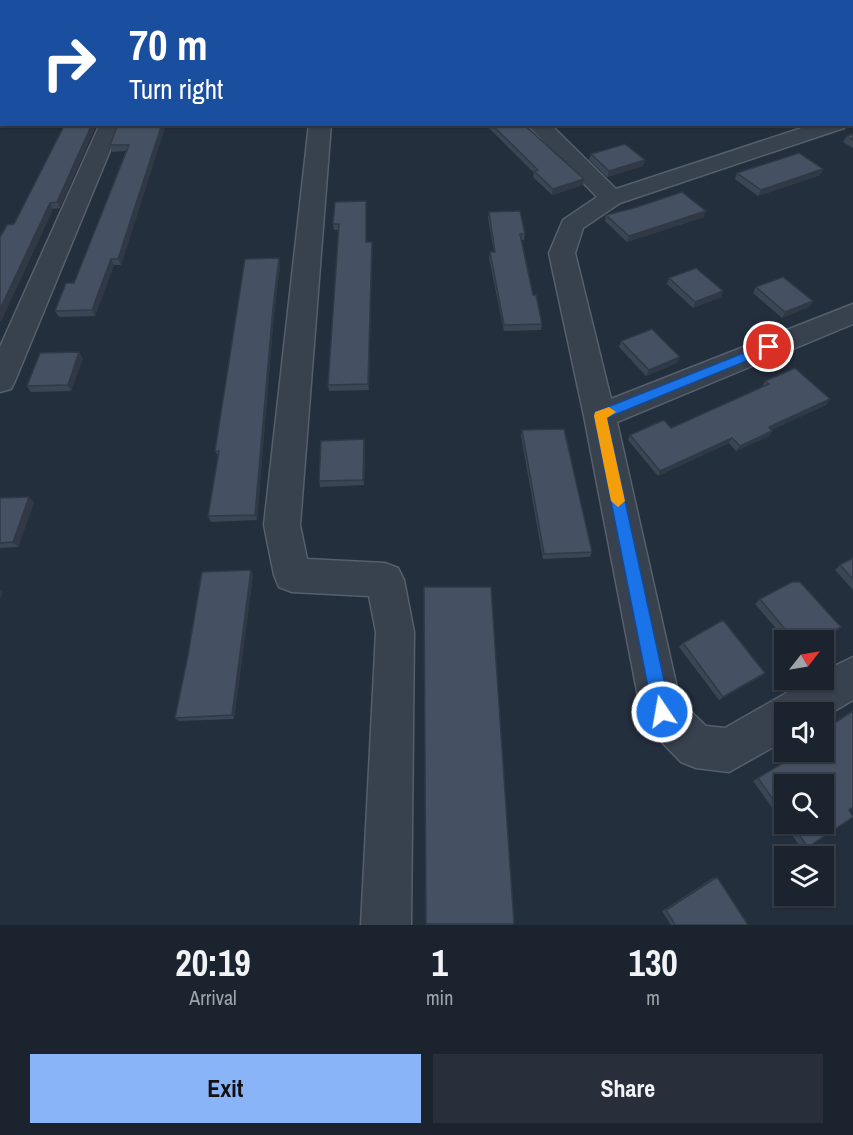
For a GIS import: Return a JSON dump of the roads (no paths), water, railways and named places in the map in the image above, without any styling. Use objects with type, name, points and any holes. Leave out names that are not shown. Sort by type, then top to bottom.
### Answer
[{"type":"street","points":[[0,381],[110,126]]},
{"type":"street","points":[[320,126],[282,525],[292,575],[385,580],[395,632],[386,925]]},
{"type":"street","points":[[539,126],[612,198]]},
{"type":"street","points":[[774,723],[729,750],[696,747],[662,712],[600,416],[562,253],[572,225],[588,212],[612,198],[831,126]]},
{"type":"street","points":[[600,416],[853,313]]},
{"type":"street","points":[[810,702],[853,677]]}]
